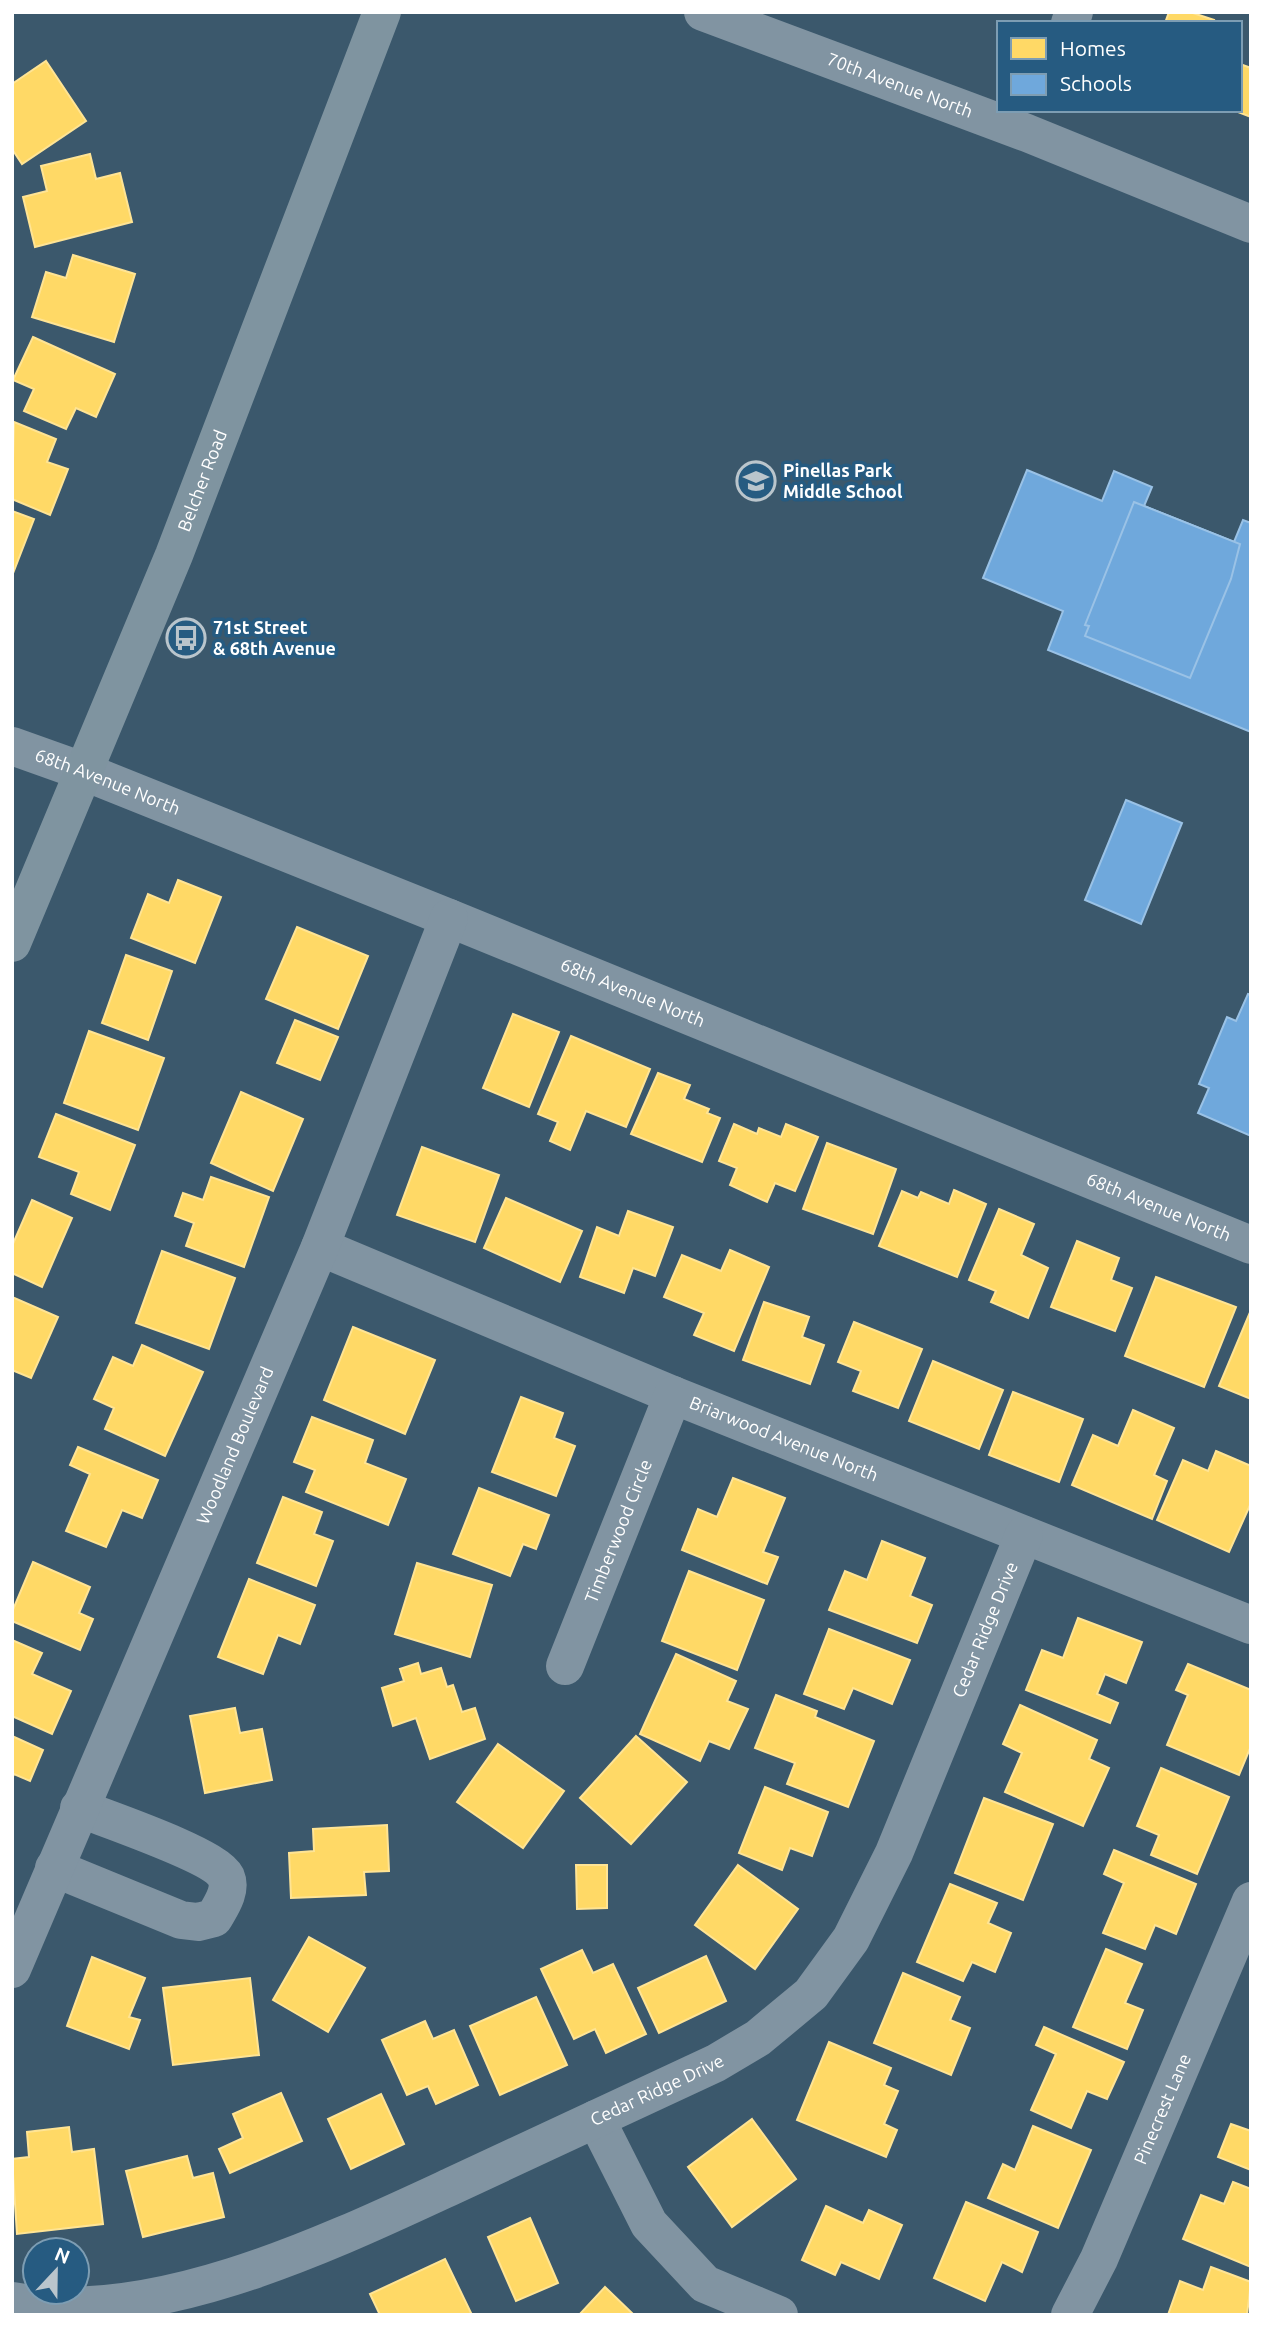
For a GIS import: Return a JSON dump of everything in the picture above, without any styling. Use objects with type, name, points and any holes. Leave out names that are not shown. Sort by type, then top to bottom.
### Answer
[{"type":"main road","name":"Belcher Road","points":[[12,943],[179,542],[382,12]]},
{"type":"street","name":"70th Avenue North","points":[[703,12],[997,111]]},
{"type":"street","name":"70th Avenue North","points":[[1001,112],[1031,122],[1251,224]]},
{"type":"street","name":"68th Avenue North","points":[[12,746],[85,772],[449,918],[1251,1245]]},
{"type":"street","name":"Woodland Boulevard","points":[[12,1969],[320,1247],[449,918]]},
{"type":"street","name":"Briarwood Avenue North","points":[[320,1247],[673,1395],[1251,1625]]},
{"type":"street","name":"Timberwood Circle","points":[[565,1666],[673,1395]]},
{"type":"street","name":"Cedar Ridge Drive","points":[[12,2301],[52,2311],[99,2313],[211,2303],[271,2270],[716,2063],[758,2038],[811,1994],[851,1939],[894,1853],[1024,1535]]},
{"type":"street","points":[[54,1868],[181,1920],[198,1922],[214,1918],[227,1892],[226,1878],[214,1866],[194,1854],[79,1808]]},
{"type":"street","name":"Pinecrest Lane","points":[[1070,2315],[1099,2259],[1251,1902]]},
{"type":"street","points":[[596,2119],[649,2224],[705,2284],[779,2315]]},
{"type":"building: Homes","points":[[1169,12],[1190,12],[1214,20],[1214,21],[1166,21]]},
{"type":"building: Homes","points":[[46,61],[86,121],[22,164],[12,149],[12,84]]},
{"type":"building: Homes","points":[[1242,65],[1251,68],[1251,117],[1238,112],[1242,112]]},
{"type":"building: Homes","points":[[90,154],[96,179],[120,173],[132,222],[35,247],[23,197],[47,191],[41,166]]},
{"type":"building: Homes","points":[[73,255],[135,274],[114,342],[32,317],[46,272],[66,278]]},
{"type":"building: Homes","points":[[33,337],[115,374],[96,417],[76,408],[66,429],[24,411],[34,389],[13,380]]},
{"type":"building: Homes","points":[[14,422],[56,439],[47,462],[68,469],[50,515],[12,499]]},
{"type":"building: Homes","points":[[12,511],[34,519],[12,576]]},
{"type":"building: Homes","points":[[178,880],[221,897],[195,963],[131,938],[148,894],[169,903]]},
{"type":"building: Homes","points":[[297,927],[368,956],[338,1029],[266,999]]},
{"type":"building: Homes","points":[[126,955],[172,971],[148,1040],[102,1023]]},
{"type":"building: Homes","points":[[513,1014],[559,1032],[529,1107],[483,1088]]},
{"type":"building: Homes","points":[[295,1020],[338,1037],[320,1080],[277,1063]]},
{"type":"building: Homes","points":[[89,1031],[164,1058],[138,1130],[64,1103]]},
{"type":"building: Homes","points":[[571,1036],[650,1069],[626,1127],[586,1111],[570,1150],[550,1141],[558,1122],[538,1114]]},
{"type":"building: Homes","points":[[658,1073],[690,1085],[684,1099],[709,1109],[707,1113],[720,1118],[702,1162],[631,1134]]},
{"type":"building: Homes","points":[[241,1092],[303,1119],[273,1191],[211,1163]]},
{"type":"building: Homes","points":[[56,1114],[135,1145],[110,1210],[71,1194],[79,1172],[39,1157]]},
{"type":"building: Homes","points":[[734,1124],[757,1134],[759,1128],[781,1137],[786,1124],[818,1137],[795,1191],[775,1183],[767,1202],[730,1185],[737,1168],[719,1161]]},
{"type":"building: Homes","points":[[827,1143],[896,1169],[873,1234],[803,1209]]},
{"type":"building: Homes","points":[[422,1147],[499,1175],[475,1242],[397,1215]]},
{"type":"building: Homes","points":[[211,1177],[269,1197],[244,1267],[186,1246],[194,1223],[175,1216],[183,1193],[203,1200]]},
{"type":"building: Homes","points":[[954,1190],[986,1204],[957,1277],[879,1246],[902,1191],[918,1198],[921,1192],[949,1204]]},
{"type":"building: Homes","points":[[506,1198],[582,1231],[560,1282],[484,1248]]},
{"type":"building: Homes","points":[[32,1200],[72,1218],[42,1287],[12,1273],[12,1246]]},
{"type":"building: Homes","points":[[999,1209],[1034,1224],[1021,1255],[1048,1268],[1028,1318],[991,1302],[996,1291],[969,1280]]},
{"type":"building: Homes","points":[[628,1211],[673,1227],[655,1276],[633,1268],[624,1293],[580,1277],[597,1227],[619,1236]]},
{"type":"building: Homes","points":[[1077,1241],[1119,1258],[1111,1280],[1132,1288],[1115,1331],[1051,1307]]},
{"type":"building: Homes","points":[[730,1250],[769,1267],[734,1351],[694,1335],[704,1313],[664,1297],[682,1255],[721,1271]]},
{"type":"building: Homes","points":[[162,1251],[235,1278],[209,1349],[136,1323]]},
{"type":"building: Homes","points":[[1156,1277],[1236,1307],[1204,1387],[1125,1356]]},
{"type":"building: Homes","points":[[12,1297],[58,1317],[31,1378],[12,1370]]},
{"type":"building: Homes","points":[[764,1302],[809,1317],[802,1337],[824,1345],[810,1384],[743,1360]]},
{"type":"building: Homes","points":[[1251,1310],[1251,1399],[1219,1386]]},
{"type":"building: Homes","points":[[854,1322],[922,1349],[898,1408],[853,1391],[861,1371],[838,1362]]},
{"type":"building: Homes","points":[[353,1327],[435,1360],[405,1434],[324,1400]]},
{"type":"building: Homes","points":[[142,1345],[203,1372],[165,1456],[105,1429],[114,1408],[94,1399],[113,1357],[133,1366]]},
{"type":"building: Homes","points":[[933,1361],[1003,1390],[979,1449],[909,1421]]},
{"type":"building: Homes","points":[[1013,1392],[1083,1419],[1059,1482],[989,1455]]},
{"type":"building: Homes","points":[[521,1397],[563,1413],[554,1438],[575,1446],[556,1496],[492,1472]]},
{"type":"building: Homes","points":[[1133,1410],[1174,1428],[1154,1475],[1167,1481],[1152,1519],[1072,1485],[1093,1435],[1118,1446]]},
{"type":"building: Homes","points":[[312,1417],[373,1440],[365,1463],[406,1479],[388,1525],[306,1492],[315,1470],[294,1462]]},
{"type":"building: Homes","points":[[78,1447],[158,1480],[142,1518],[122,1510],[106,1547],[66,1531],[90,1474],[70,1465]]},
{"type":"building: Homes","points":[[1216,1451],[1251,1466],[1251,1503],[1229,1552],[1157,1520],[1183,1460],[1208,1471]]},
{"type":"building: Homes","points":[[733,1478],[785,1498],[763,1552],[778,1557],[767,1584],[682,1550],[698,1509],[717,1517]]},
{"type":"building: Homes","points":[[479,1488],[549,1515],[536,1549],[523,1544],[510,1576],[453,1554]]},
{"type":"building: Homes","points":[[283,1497],[322,1512],[314,1534],[333,1541],[316,1586],[257,1563]]},
{"type":"building: Homes","points":[[882,1541],[925,1558],[910,1596],[932,1605],[917,1643],[829,1610],[845,1571],[867,1580]]},
{"type":"building: Homes","points":[[33,1562],[90,1587],[79,1613],[93,1619],[80,1650],[12,1621],[12,1612]]},
{"type":"building: Homes","points":[[417,1563],[492,1585],[470,1657],[395,1634]]},
{"type":"building: Homes","points":[[689,1571],[764,1600],[737,1670],[662,1641]]},
{"type":"building: Homes","points":[[249,1579],[315,1605],[300,1644],[278,1635],[263,1674],[218,1657]]},
{"type":"building: Homes","points":[[1078,1618],[1142,1642],[1126,1683],[1105,1674],[1097,1694],[1118,1703],[1110,1723],[1026,1690],[1042,1650],[1063,1658]]},
{"type":"building: Homes","points":[[829,1629],[910,1660],[892,1704],[853,1688],[844,1709],[804,1694]]},
{"type":"building: Homes","points":[[12,1640],[42,1653],[32,1674],[71,1691],[52,1734],[12,1716]]},
{"type":"building: Homes","points":[[676,1654],[736,1681],[727,1701],[748,1709],[729,1749],[709,1741],[700,1761],[640,1734]]},
{"type":"building: Homes","points":[[418,1663],[421,1674],[441,1668],[447,1687],[453,1685],[462,1712],[475,1708],[485,1739],[430,1759],[416,1718],[393,1726],[382,1688],[404,1681],[400,1669]]},
{"type":"building: Homes","points":[[1188,1664],[1251,1690],[1251,1746],[1239,1775],[1167,1745],[1188,1695],[1176,1690]]},
{"type":"building: Homes","points":[[776,1695],[817,1711],[815,1717],[874,1741],[848,1807],[787,1784],[795,1763],[755,1748]]},
{"type":"building: Homes","points":[[1020,1705],[1097,1740],[1089,1759],[1109,1768],[1083,1826],[1005,1792],[1022,1753],[1003,1744]]},
{"type":"building: Homes","points":[[235,1708],[240,1733],[262,1729],[272,1780],[205,1793],[190,1716]]},
{"type":"building: Homes","points":[[12,1736],[43,1750],[30,1781],[14,1774],[12,1779]]},
{"type":"building: Homes","points":[[636,1736],[687,1782],[631,1844],[580,1798]]},
{"type":"building: Homes","points":[[498,1744],[564,1791],[523,1848],[457,1802]]},
{"type":"building: Homes","points":[[1161,1768],[1229,1797],[1197,1874],[1151,1855],[1159,1835],[1137,1826]]},
{"type":"building: Homes","points":[[765,1787],[828,1812],[812,1856],[790,1848],[782,1870],[739,1853]]},
{"type":"building: Homes","points":[[984,1798],[1053,1824],[1023,1900],[955,1873]]},
{"type":"building: Homes","points":[[387,1825],[389,1871],[364,1872],[366,1895],[291,1898],[289,1853],[314,1851],[313,1829]]},
{"type":"building: Homes","points":[[1114,1850],[1196,1884],[1176,1934],[1155,1925],[1145,1949],[1103,1933],[1124,1883],[1104,1874]]},
{"type":"building: Homes","points":[[576,1865],[607,1865],[607,1908],[577,1909]]},
{"type":"building: Homes","points":[[738,1865],[798,1909],[755,1969],[695,1925]]},
{"type":"building: Homes","points":[[950,1884],[997,1903],[988,1923],[1011,1933],[995,1972],[972,1962],[963,1981],[917,1962]]},
{"type":"building: Homes","points":[[309,1937],[365,1968],[328,2032],[273,2000]]},
{"type":"building: Homes","points":[[1106,1949],[1142,1964],[1125,2003],[1143,2010],[1127,2049],[1073,2027]]},
{"type":"building: Homes","points":[[582,1950],[593,1973],[613,1964],[646,2034],[606,2053],[595,2029],[574,2039],[541,1969]]},
{"type":"building: Homes","points":[[706,1956],[726,2001],[659,2033],[638,1988]]},
{"type":"building: Homes","points":[[92,1957],[145,1978],[129,2017],[140,2020],[129,2049],[67,2026]]},
{"type":"building: Homes","points":[[903,1973],[960,1997],[950,2020],[970,2028],[951,2075],[874,2043]]},
{"type":"building: Homes","points":[[250,1978],[259,2055],[173,2065],[163,1988]]},
{"type":"building: Homes","points":[[536,1997],[567,2065],[500,2095],[470,2026]]},
{"type":"building: Homes","points":[[425,2021],[433,2039],[454,2030],[478,2085],[436,2104],[428,2086],[407,2095],[382,2040]]},
{"type":"building: Homes","points":[[1044,2027],[1124,2062],[1107,2099],[1087,2091],[1071,2128],[1031,2110],[1056,2054],[1036,2045]]},
{"type":"building: Homes","points":[[829,2042],[891,2068],[884,2085],[898,2091],[884,2124],[897,2130],[886,2157],[797,2120]]},
{"type":"building: Homes","points":[[281,2093],[302,2141],[230,2173],[219,2149],[243,2138],[233,2114]]},
{"type":"building: Homes","points":[[381,2094],[404,2144],[351,2169],[328,2119]]},
{"type":"building: Homes","points":[[752,2119],[796,2179],[732,2227],[688,2167]]},
{"type":"building: Homes","points":[[1231,2124],[1251,2131],[1251,2170],[1218,2157]]},
{"type":"building: Homes","points":[[1033,2126],[1091,2150],[1058,2228],[988,2198],[1003,2164],[1015,2170]]},
{"type":"building: Homes","points":[[69,2127],[72,2152],[94,2149],[103,2224],[17,2234],[12,2159],[29,2157],[27,2132]]},
{"type":"building: Homes","points":[[187,2156],[193,2178],[213,2173],[224,2217],[143,2237],[126,2171]]},
{"type":"building: Homes","points":[[1233,2182],[1251,2189],[1251,2267],[1183,2239],[1201,2195],[1224,2204]]},
{"type":"building: Homes","points":[[966,2202],[1038,2232],[1022,2272],[1002,2262],[985,2301],[934,2278]]},
{"type":"building: Homes","points":[[826,2206],[863,2223],[869,2210],[902,2225],[879,2279],[841,2262],[835,2275],[802,2260]]},
{"type":"building: Homes","points":[[530,2218],[558,2283],[516,2301],[488,2237]]},
{"type":"building: Homes","points":[[445,2259],[472,2315],[380,2315],[370,2294]]},
{"type":"building: Homes","points":[[1211,2267],[1251,2282],[1247,2315],[1168,2315],[1180,2281],[1203,2290]]},
{"type":"building: Homes","points":[[605,2287],[634,2315],[579,2315]]},
{"type":"building: Schools","points":[[1027,470],[1102,501],[1114,471],[1152,487],[1144,506],[1234,542],[1243,520],[1251,523],[1251,732],[1048,650],[1063,611],[983,578]]},
{"type":"building: Schools","points":[[1134,502],[1240,544],[1231,579],[1190,678],[1085,636],[1089,626],[1085,625]]},
{"type":"building: Schools","points":[[1126,800],[1182,823],[1141,924],[1085,900]]},
{"type":"building: Schools","points":[[1248,994],[1251,995],[1251,1136],[1198,1113],[1209,1088],[1199,1084],[1227,1017],[1236,1021]]},
{"type":"place","name":"Pinellas Park Middle School","points":[[756,481]]},
{"type":"place","name":"71st Street & 68th Avenue","points":[[186,638]]}]
